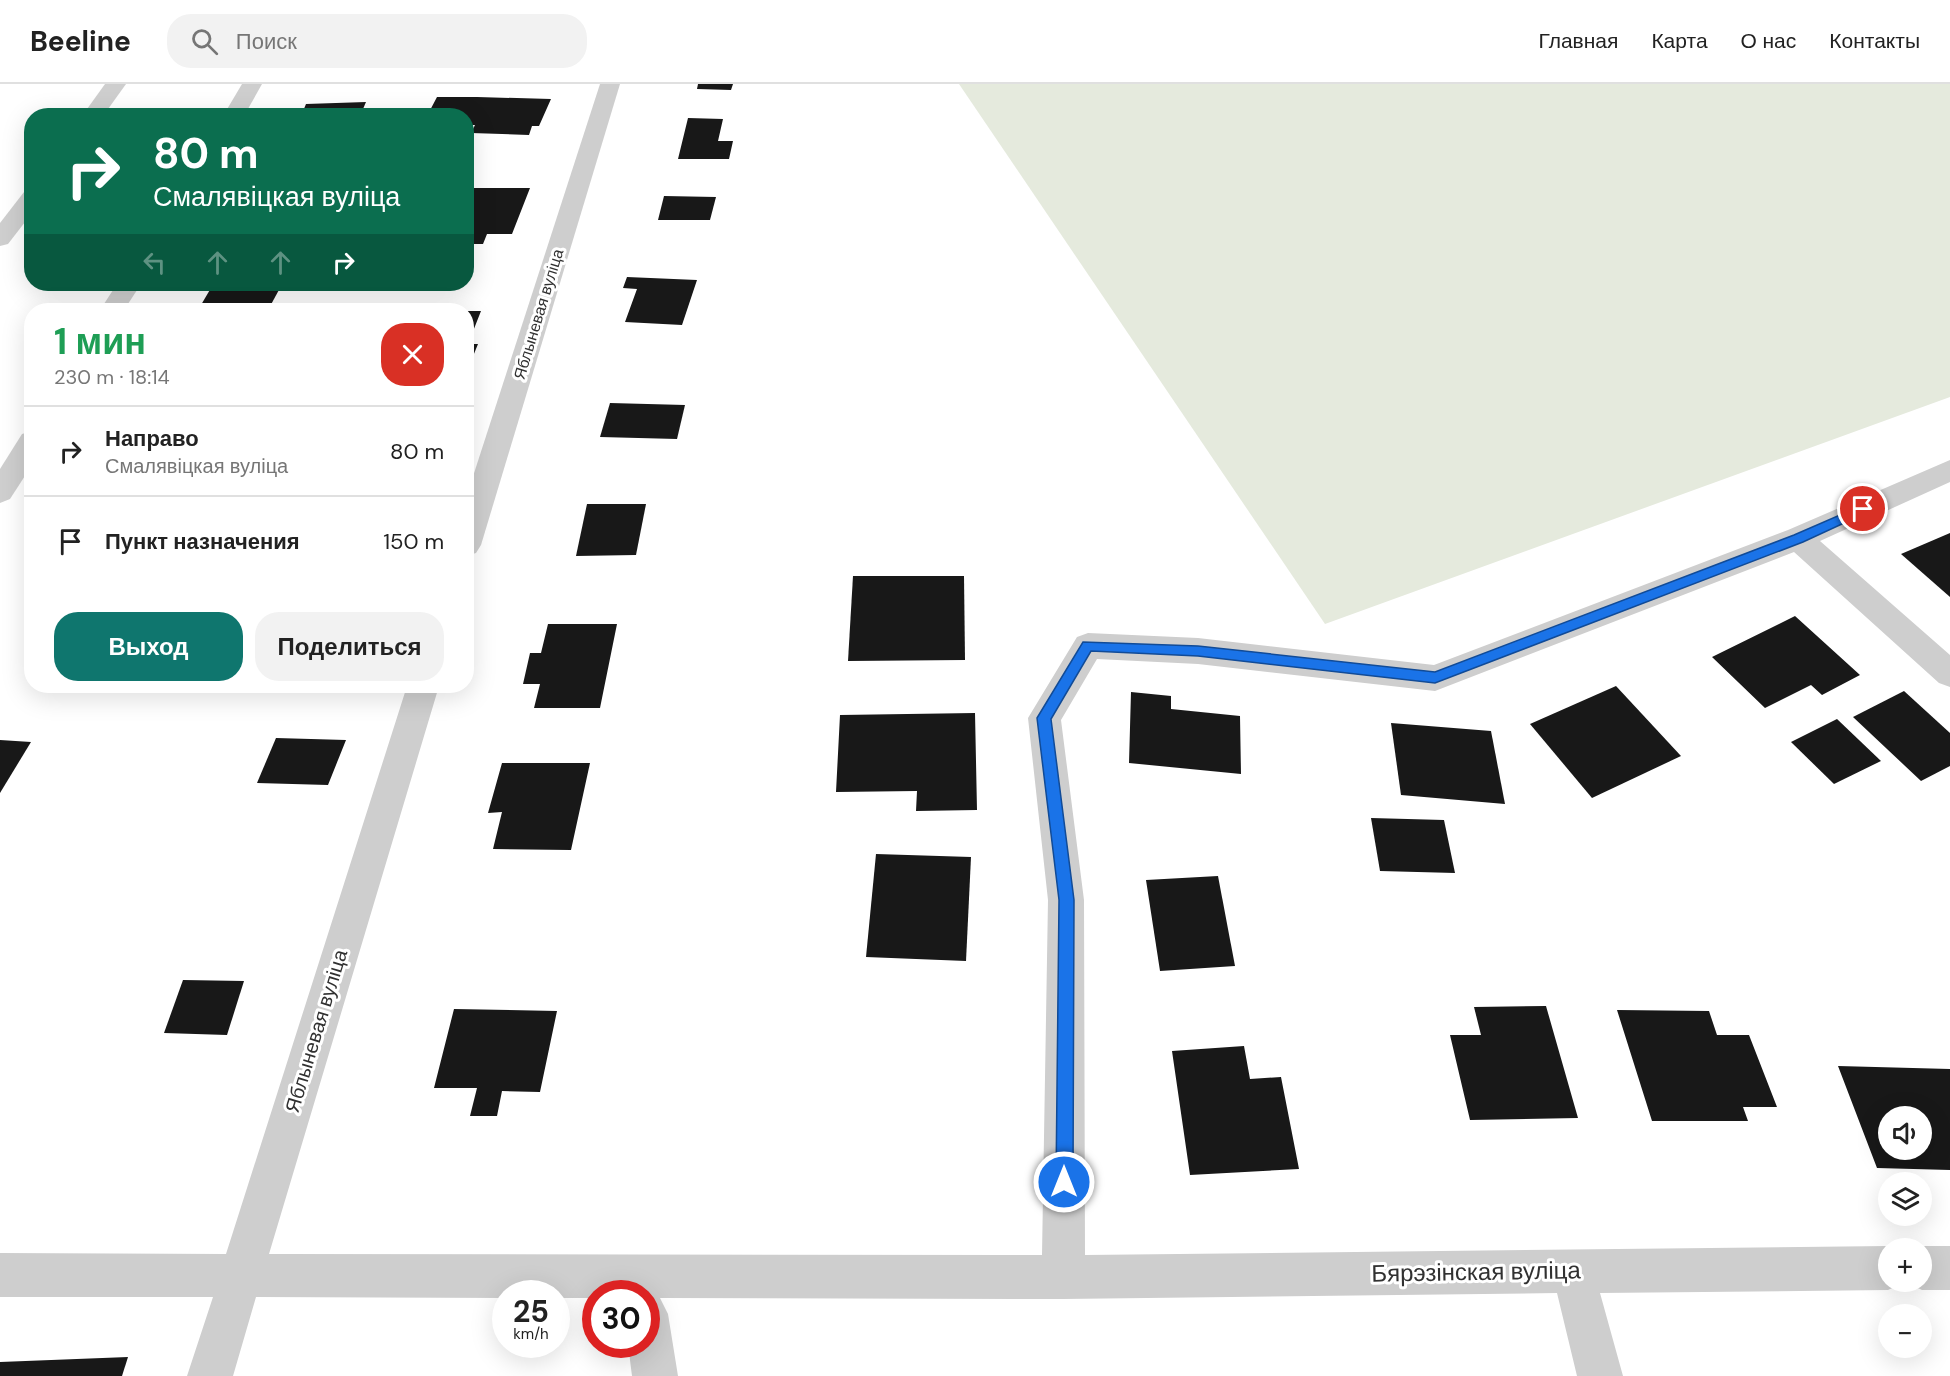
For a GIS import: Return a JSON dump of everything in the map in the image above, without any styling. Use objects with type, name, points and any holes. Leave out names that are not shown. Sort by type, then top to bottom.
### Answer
[{"type":"street","points":[[98,108],[116,84]]},
{"type":"street","points":[[238,108],[252,84]]},
{"type":"street","name":"Яблыневая вуліца","points":[[474,519],[609,84]]},
{"type":"street","points":[[0,239],[24,207]]},
{"type":"street","points":[[0,492],[24,454]]},
{"type":"street","points":[[1064,1277],[1066,900],[1044,718],[1088,646],[1198,651],[1435,678],[1798,538],[1950,470]]},
{"type":"street","points":[[1798,538],[1950,674]]},
{"type":"street","name":"Яблыневая вуліца","points":[[210,1376],[421,693]]},
{"type":"street","name":"Бярэзінская вуліца","points":[[660,1293],[1064,1277],[1878,1268]]},
{"type":"street","points":[[1932,1268],[1950,1268]]},
{"type":"street","points":[[1573,1272],[1600,1376]]},
{"type":"street","name":"Бярэзінская вуліца","points":[[0,1275],[240,1275],[582,1291]]},
{"type":"street","points":[[653,1358],[655,1376]]},
{"type":"shaded area","points":[[959,84],[1950,84],[1950,397],[1325,624]]},
{"type":"building","points":[[698,84],[733,84],[731,90],[697,89]]},
{"type":"building","points":[[437,97],[551,99],[539,126],[532,126],[529,135],[474,133],[474,108],[431,108]]},
{"type":"building","points":[[366,102],[363,108],[304,108],[306,104]]},
{"type":"building","points":[[688,118],[723,119],[718,141],[733,141],[729,159],[678,159]]},
{"type":"building","points":[[474,188],[530,188],[512,234],[487,234],[483,244],[474,244]]},
{"type":"building","points":[[664,196],[716,197],[710,220],[658,220]]},
{"type":"building","points":[[627,277],[697,280],[682,325],[625,322],[637,289],[623,288]]},
{"type":"building","points":[[209,291],[278,291],[272,303],[202,303]]},
{"type":"building","points":[[474,311],[481,311],[474,329]]},
{"type":"building","points":[[610,403],[685,405],[677,439],[600,437]]},
{"type":"building","points":[[587,504],[646,504],[636,555],[576,556]]},
{"type":"building","points":[[1950,533],[1950,597],[1901,554]]},
{"type":"building","points":[[853,576],[964,576],[965,660],[848,661]]},
{"type":"building","points":[[1795,616],[1860,675],[1822,695],[1811,685],[1765,708],[1712,657]]},
{"type":"building","points":[[548,624],[617,624],[600,708],[534,708],[540,684],[523,684],[530,653],[541,653]]},
{"type":"building","points":[[1616,686],[1681,756],[1592,798],[1530,724]]},
{"type":"building","points":[[1904,691],[1950,733],[1950,766],[1921,781],[1853,717]]},
{"type":"building","points":[[1131,692],[1171,696],[1171,709],[1240,716],[1241,774],[1129,763]]},
{"type":"building","points":[[975,713],[977,810],[916,811],[917,791],[836,792],[840,715]]},
{"type":"building","points":[[1837,719],[1881,761],[1834,784],[1791,742]]},
{"type":"building","points":[[1391,723],[1491,731],[1505,804],[1401,795]]},
{"type":"building","points":[[276,738],[346,740],[328,785],[257,783]]},
{"type":"building","points":[[0,740],[31,742],[0,793]]},
{"type":"building","points":[[502,763],[590,763],[571,850],[493,849],[502,812],[488,813]]},
{"type":"building","points":[[1371,818],[1444,820],[1455,873],[1380,871]]},
{"type":"building","points":[[876,854],[971,857],[966,961],[866,957]]},
{"type":"building","points":[[1218,876],[1235,966],[1160,971],[1146,880]]},
{"type":"building","points":[[183,980],[244,981],[227,1035],[164,1033]]},
{"type":"building","points":[[1546,1006],[1578,1118],[1470,1120],[1450,1035],[1481,1035],[1474,1007]]},
{"type":"building","points":[[454,1009],[557,1011],[540,1092],[502,1091],[497,1116],[470,1116],[477,1088],[434,1088]]},
{"type":"building","points":[[1617,1010],[1709,1011],[1717,1035],[1749,1035],[1777,1107],[1743,1107],[1748,1121],[1652,1121]]},
{"type":"building","points":[[1244,1046],[1250,1079],[1281,1077],[1299,1169],[1190,1175],[1172,1051]]},
{"type":"building","points":[[1838,1066],[1950,1069],[1950,1170],[1877,1168]]},
{"type":"building","points":[[128,1357],[122,1376],[0,1376],[0,1362]]},
{"type":"route","points":[[1064,1182],[1066,900],[1044,718],[1088,646],[1198,651],[1435,678],[1798,538],[1863,509]]}]
